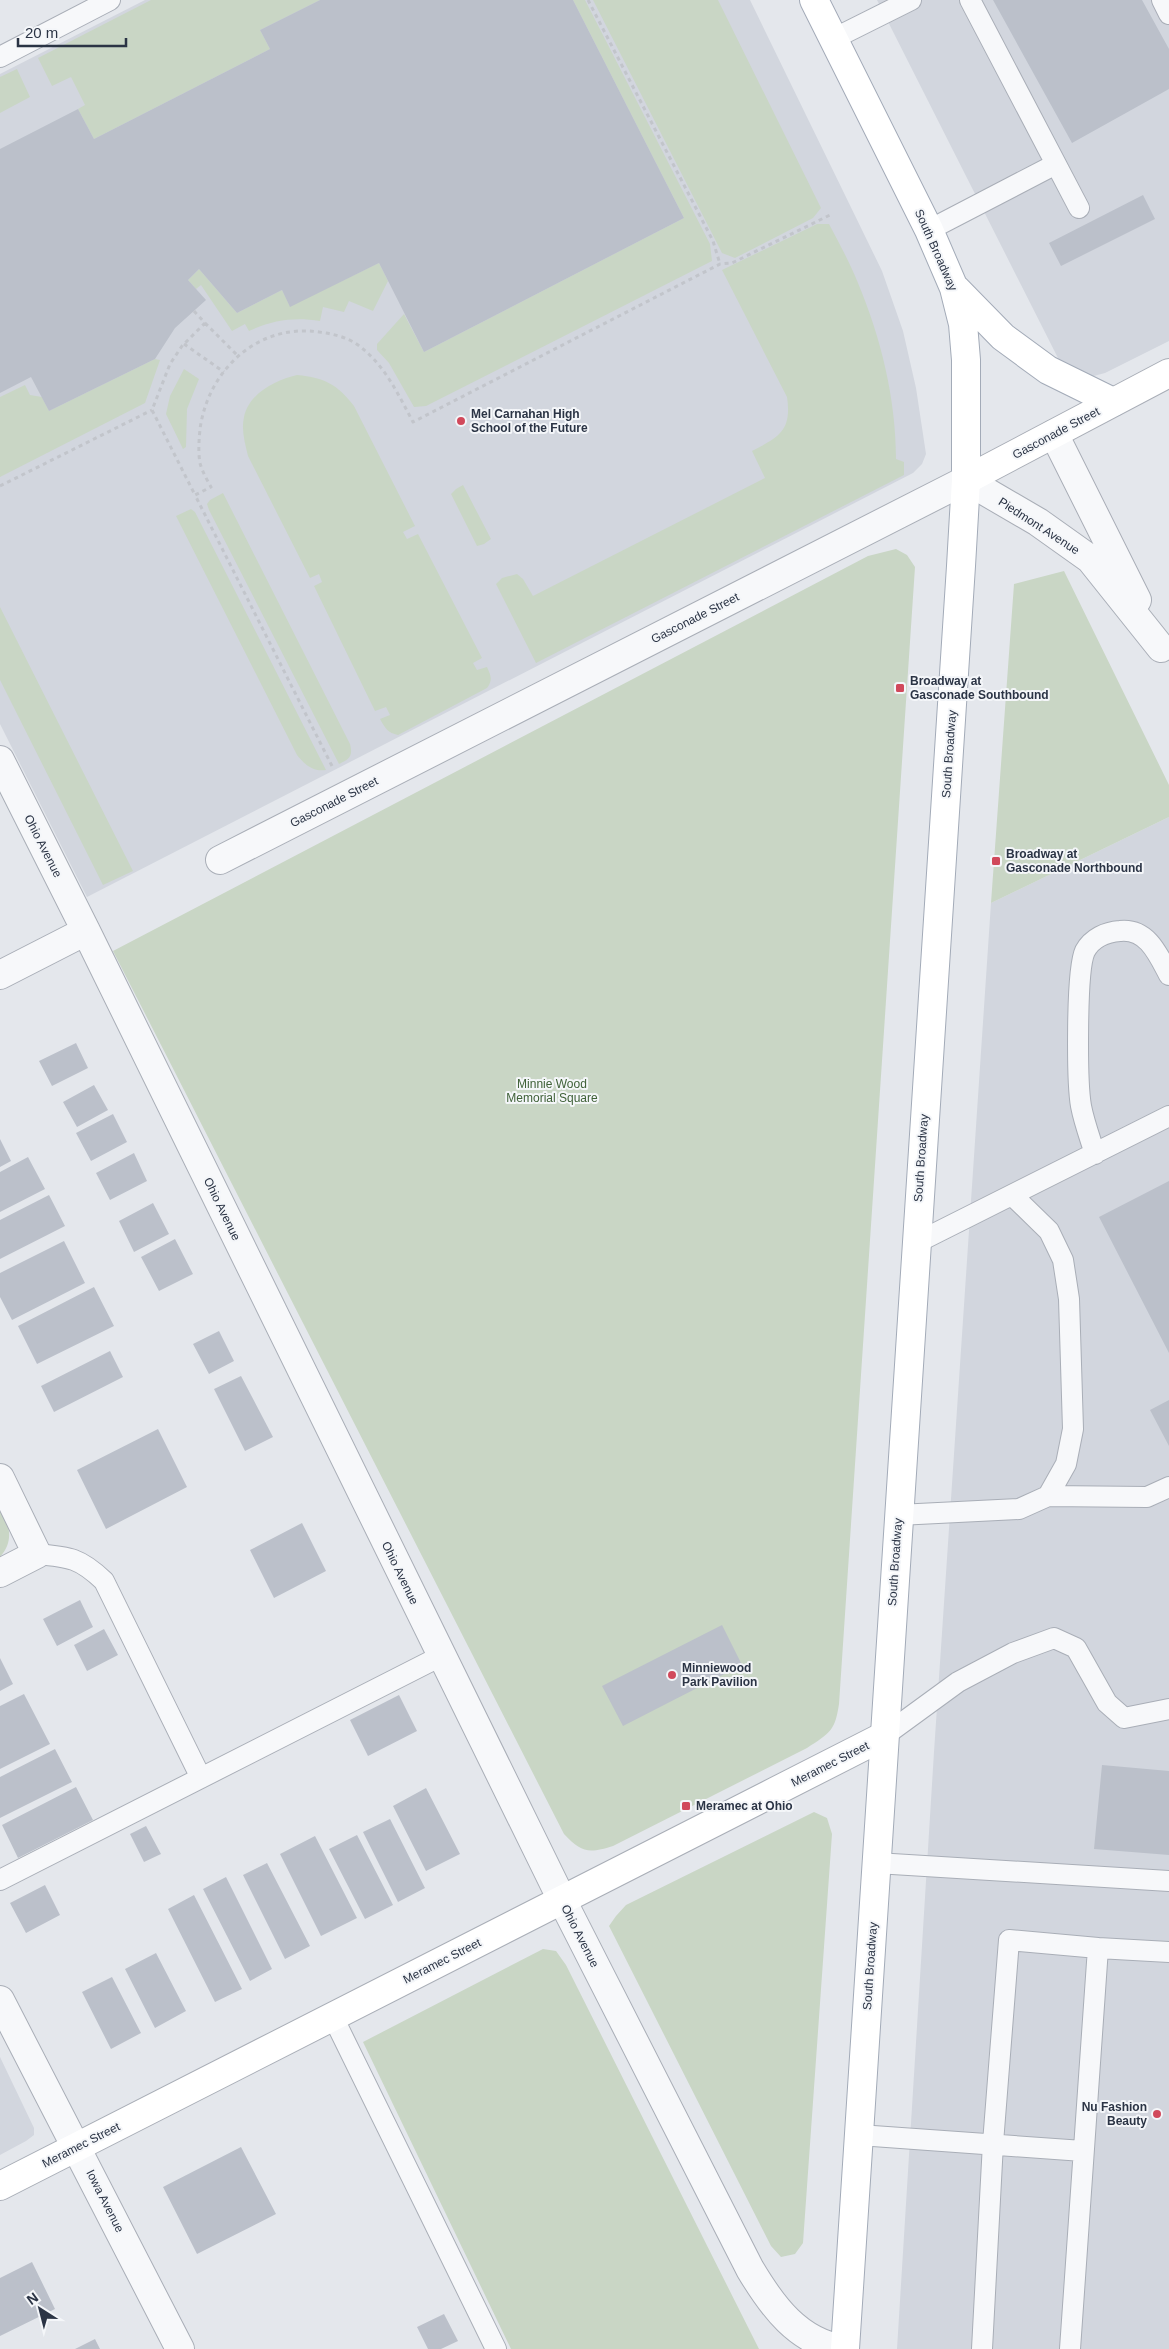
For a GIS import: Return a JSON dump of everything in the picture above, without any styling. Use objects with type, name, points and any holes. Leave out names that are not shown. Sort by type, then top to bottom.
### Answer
[{"type":"main road","name":"South Broadway","points":[[814,0],[929,230],[954,288],[964,324],[966,360],[966,480],[898,1515],[860,2135],[844,2349]]},
{"type":"main road","points":[[954,288],[1003,337],[1048,370],[1113,402]]},
{"type":"main road","name":"Gasconade Street","points":[[966,480],[1169,373]]},
{"type":"main road","name":"Meramec Street","points":[[0,2186],[884,1736]]},
{"type":"street","name":"Piedmont Avenue","points":[[1054,434],[1165,656]]},
{"type":"street","name":"Piedmont Avenue","points":[[966,480],[1038,522],[1090,559],[1165,656]]},
{"type":"street","name":"Gasconade Street","points":[[220,860],[966,480]]},
{"type":"street","name":"Ohio Avenue","points":[[0,760],[86,931],[562,1900],[763,2290],[794,2326],[810,2339],[826,2346],[844,2349]]},
{"type":"street","points":[[0,975],[86,931]]},
{"type":"street","points":[[0,1478],[37,1554],[0,1573]]},
{"type":"street","name":"Iowa Avenue","points":[[0,2000],[180,2349]]},
{"type":"lane","points":[[0,57],[110,0]]},
{"type":"lane","points":[[833,39],[911,0]]},
{"type":"lane","points":[[970,0],[1079,208]]},
{"type":"lane","points":[[1162,0],[1169,14]]},
{"type":"lane","points":[[929,230],[1056,164]]},
{"type":"lane","points":[[1095,1154],[1081,1107],[1078,1067],[1081,978],[1084,953],[1090,944],[1105,934],[1127,930],[1149,940],[1169,975]]},
{"type":"lane","points":[[916,1243],[1013,1196],[1169,1116]]},
{"type":"lane","points":[[1013,1196],[1049,1231],[1063,1260],[1069,1299],[1073,1429],[1066,1464],[1048,1496]]},
{"type":"lane","points":[[898,1515],[1018,1509],[1048,1496],[1147,1497],[1169,1487]]},
{"type":"lane","points":[[37,1554],[69,1557],[89,1567],[104,1581],[201,1778]]},
{"type":"lane","points":[[884,1736],[958,1682],[1013,1653],[1054,1638],[1076,1648],[1107,1703],[1124,1718],[1169,1709]]},
{"type":"lane","points":[[0,1880],[441,1656]]},
{"type":"lane","points":[[876,1864],[1169,1881]]},
{"type":"lane","points":[[982,2349],[993,2143],[1009,1940],[1169,1952]]},
{"type":"lane","points":[[1070,2349],[1098,1948]]},
{"type":"lane","points":[[333,2017],[496,2349]]},
{"type":"lane","points":[[860,2135],[993,2143],[1083,2151]]},
{"type":"path","points":[[588,0],[713,241],[720,264]]},
{"type":"path","points":[[195,495],[211,487],[200,462],[199,443],[206,401],[224,372],[238,356],[259,341],[280,333],[308,330],[335,334],[357,344],[374,359],[389,377],[413,422],[720,264],[732,264],[832,214]]},
{"type":"path","points":[[194,311],[238,356]]},
{"type":"path","points":[[0,486],[152,410],[170,364],[184,344],[204,323]]},
{"type":"path","points":[[184,344],[224,372]]},
{"type":"path","points":[[152,410],[333,767]]},
{"type":"shaded area","name":"Mel Carnahan High School of the Future","points":[[145,0],[750,0],[882,271],[903,331],[916,388],[926,454],[922,464],[913,473],[87,897],[0,724],[0,74]]},
{"type":"shaded area","points":[[877,0],[1169,0],[1169,341],[1105,373],[1090,377],[1069,369],[1059,360]]},
{"type":"shaded area","points":[[1169,817],[1169,2349],[897,2349],[934,1752],[991,903]]},
{"type":"shaded area","points":[[0,2057],[34,2128],[34,2135],[0,2155]]},
{"type":"green space","points":[[151,0],[320,0],[260,30],[270,49],[94,139],[78,109],[85,105],[71,77],[52,86],[38,58]]},
{"type":"green space","points":[[573,0],[585,0],[710,244],[712,261],[426,406],[414,407],[389,363],[377,350],[377,344],[404,314],[424,352],[684,218]]},
{"type":"green space","points":[[593,0],[718,0],[821,208],[813,218],[735,258],[722,253]]},
{"type":"green space","points":[[17,69],[30,97],[0,113],[0,77]]},
{"type":"green space","points":[[817,224],[829,224],[852,268],[874,325],[890,391],[896,459],[904,462],[904,475],[536,663],[496,584],[502,578],[517,574],[523,579],[533,596],[765,478],[752,451],[782,432],[787,418],[787,397],[722,270]]},
{"type":"green space","points":[[379,263],[388,281],[373,311],[349,301],[344,312],[323,307],[320,321],[284,320],[249,331],[245,324],[232,331],[201,285],[196,289],[188,280],[199,269],[237,313],[282,290],[290,306]]},
{"type":"green space","points":[[155,359],[160,360],[145,403],[0,477],[0,397],[25,385],[30,395],[42,397],[49,411]]},
{"type":"green space","points":[[184,369],[199,379],[187,409],[186,447],[183,449],[166,414],[170,396]]},
{"type":"green space","points":[[297,375],[330,383],[342,392],[354,406],[415,526],[403,532],[407,539],[418,534],[482,658],[473,663],[477,670],[487,667],[490,675],[491,680],[487,688],[398,735],[387,730],[380,719],[390,715],[386,707],[375,711],[314,586],[322,582],[319,574],[310,578],[248,456],[243,427],[244,417],[251,401],[257,394],[272,384]]},
{"type":"green space","points":[[463,485],[491,539],[484,544],[477,546],[451,494]]},
{"type":"green space","points":[[223,493],[350,744],[350,757],[339,764],[209,510],[207,504],[210,500]]},
{"type":"green space","points":[[191,509],[195,512],[326,770],[317,770],[310,767],[297,755],[176,516]]},
{"type":"green space","name":"Minnie Wood Memorial Square","points":[[896,549],[907,555],[915,567],[839,1704],[836,1720],[826,1735],[807,1748],[613,1846],[597,1850],[586,1850],[575,1845],[564,1834],[113,951],[868,556]]},
{"type":"green space","points":[[1064,571],[1169,785],[1169,817],[991,903],[1014,584]]},
{"type":"green space","points":[[0,607],[133,871],[103,885],[0,680]]},
{"type":"green space","points":[[0,1507],[8,1526],[9,1538],[5,1551],[0,1557]]},
{"type":"green space","points":[[814,1812],[827,1818],[832,1834],[803,2243],[795,2254],[781,2257],[771,2246],[609,1926],[626,1905]]},
{"type":"green space","points":[[543,1949],[556,1951],[566,1965],[759,2349],[511,2349],[363,2042]]},
{"type":"building","points":[[320,0],[573,0],[684,218],[424,352],[379,263],[290,307],[282,290],[237,313],[199,269],[188,280],[206,300],[175,328],[155,359],[49,411],[31,377],[0,393],[0,149],[78,109],[94,139],[270,49],[260,30]]},
{"type":"building","points":[[993,0],[1142,0],[1169,49],[1169,89],[1072,143]]},
{"type":"building","points":[[1143,195],[1155,219],[1061,266],[1049,243]]},
{"type":"building","points":[[76,1043],[88,1068],[52,1086],[39,1061]]},
{"type":"building","points":[[94,1085],[108,1110],[77,1127],[63,1102]]},
{"type":"building","points":[[113,1114],[127,1142],[91,1161],[76,1133]]},
{"type":"building","points":[[0,1139],[11,1161],[0,1167]]},
{"type":"building","points":[[134,1153],[147,1181],[110,1200],[96,1173]]},
{"type":"building","points":[[28,1157],[45,1189],[0,1212],[0,1172]]},
{"type":"building","points":[[1169,1181],[1169,1353],[1099,1217]]},
{"type":"building","points":[[49,1195],[65,1226],[0,1259],[0,1220]]},
{"type":"building","points":[[153,1203],[169,1234],[134,1252],[119,1221]]},
{"type":"building","points":[[175,1239],[193,1274],[159,1291],[141,1257]]},
{"type":"building","points":[[64,1241],[85,1283],[12,1320],[0,1297],[0,1273]]},
{"type":"building","points":[[94,1287],[114,1326],[37,1364],[18,1326]]},
{"type":"building","points":[[219,1331],[234,1361],[209,1374],[193,1344]]},
{"type":"building","points":[[110,1351],[123,1377],[54,1412],[41,1386]]},
{"type":"building","points":[[241,1376],[273,1437],[245,1451],[214,1389]]},
{"type":"building","points":[[1169,1400],[1169,1446],[1150,1410]]},
{"type":"building","points":[[158,1429],[187,1487],[106,1529],[77,1470]]},
{"type":"building","points":[[302,1523],[326,1571],[274,1598],[250,1550]]},
{"type":"building","points":[[80,1600],[93,1627],[57,1646],[43,1619]]},
{"type":"building","name":"Minniewood Park Pavilion","points":[[722,1625],[742,1665],[623,1726],[602,1686]]},
{"type":"building","points":[[104,1629],[118,1655],[87,1671],[74,1645]]},
{"type":"building","points":[[0,1658],[13,1684],[0,1691]]},
{"type":"building","points":[[24,1694],[50,1744],[0,1769],[0,1706]]},
{"type":"building","points":[[399,1695],[417,1731],[368,1756],[350,1720]]},
{"type":"building","points":[[55,1749],[72,1782],[0,1818],[0,1777]]},
{"type":"building","points":[[1102,1765],[1169,1771],[1169,1855],[1094,1849]]},
{"type":"building","points":[[76,1787],[93,1820],[18,1858],[2,1825]]},
{"type":"building","points":[[426,1788],[460,1854],[426,1871],[393,1806]]},
{"type":"building","points":[[390,1819],[425,1888],[398,1902],[363,1832]]},
{"type":"building","points":[[146,1826],[161,1854],[144,1862],[130,1834]]},
{"type":"building","points":[[357,1835],[393,1905],[365,1919],[329,1849]]},
{"type":"building","points":[[315,1836],[357,1918],[321,1936],[280,1854]]},
{"type":"building","points":[[267,1863],[310,1946],[285,1959],[243,1875]]},
{"type":"building","points":[[226,1877],[272,1969],[250,1981],[203,1889]]},
{"type":"building","points":[[45,1885],[60,1915],[26,1933],[10,1903]]},
{"type":"building","points":[[194,1895],[242,1989],[215,2002],[168,1909]]},
{"type":"building","points":[[156,1953],[186,2011],[155,2028],[125,1969]]},
{"type":"building","points":[[112,1977],[141,2033],[111,2049],[82,1992]]},
{"type":"building","points":[[241,2147],[276,2214],[197,2254],[163,2187]]},
{"type":"building","points":[[32,2262],[55,2309],[0,2336],[0,2278]]},
{"type":"building","points":[[444,2314],[458,2341],[441,2349],[428,2349],[417,2327]]},
{"type":"building","points":[[95,2339],[100,2349],[75,2349]]},
{"type":"place","name":"Mel Carnahan High School of the Future","points":[[461,421]]},
{"type":"place","name":"Broadway at Gasconade Southbound","points":[[900,688]]},
{"type":"place","name":"Broadway at Gasconade Northbound","points":[[996,861]]},
{"type":"place","name":"Minniewood Park Pavilion","points":[[672,1675]]},
{"type":"place","name":"Meramec at Ohio","points":[[686,1806]]},
{"type":"place","name":"Nu Fashion Beauty","points":[[1157,2114]]}]
